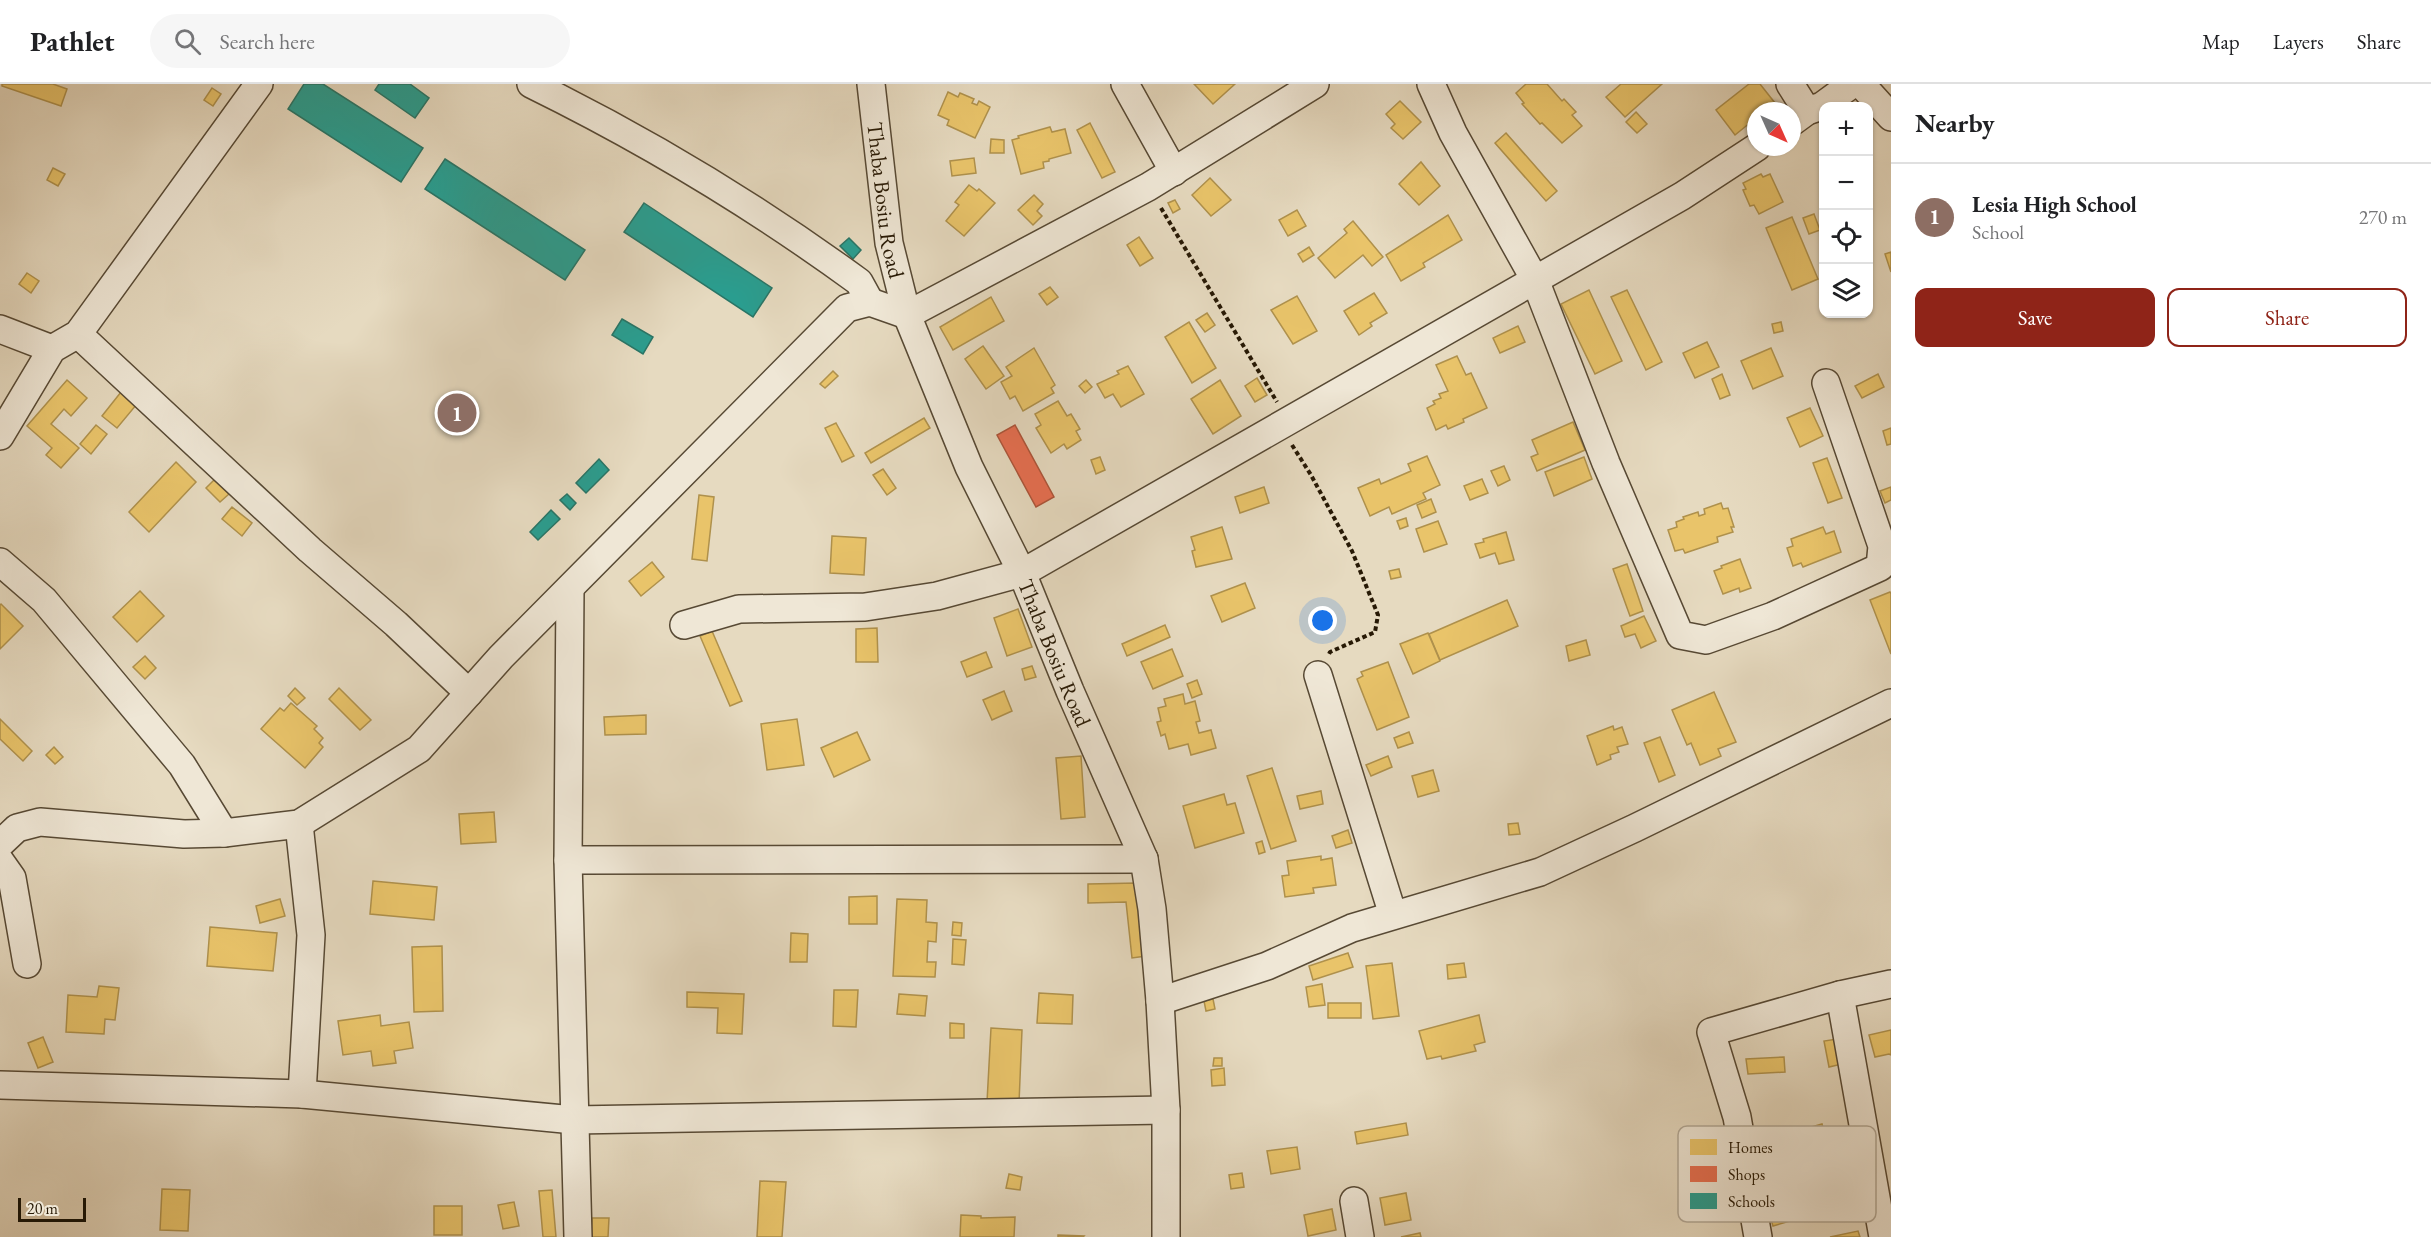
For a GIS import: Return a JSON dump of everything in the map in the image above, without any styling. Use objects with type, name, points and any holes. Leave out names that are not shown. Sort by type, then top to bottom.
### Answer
[{"type":"street","points":[[0,436],[52,349],[78,334],[258,84]]},
{"type":"street","points":[[531,84],[606,121],[702,176],[859,282],[870,302]]},
{"type":"street","name":"Thaba Bosiu Road","points":[[871,84],[889,243],[907,315],[934,386],[969,467],[1022,573],[1070,691],[1144,859],[1152,909],[1160,1001],[1166,1110],[1166,1237]]},
{"type":"street","points":[[1125,84],[1174,172]]},
{"type":"street","points":[[0,844],[17,828],[40,822],[184,834],[224,833],[299,824],[419,749],[469,693],[570,588],[847,308],[870,302],[907,315],[1148,187],[1315,84]]},
{"type":"street","points":[[1431,84],[1452,133],[1535,280],[1606,463],[1680,635],[1706,640],[1773,616],[1880,567],[1882,546],[1826,383]]},
{"type":"street","points":[[1790,84],[1795,102]]},
{"type":"street","points":[[1801,115],[1822,106],[1852,84]]},
{"type":"street","points":[[1861,84],[1891,117]]},
{"type":"street","points":[[684,625],[739,609],[865,607],[937,596],[1022,573],[1682,196],[1747,154]]},
{"type":"street","points":[[0,329],[52,349]]},
{"type":"street","points":[[78,334],[310,550],[396,624],[469,693]]},
{"type":"street","points":[[0,562],[44,600],[182,765],[224,833]]},
{"type":"street","points":[[570,588],[568,860],[578,1237]]},
{"type":"street","points":[[1318,675],[1393,915]]},
{"type":"street","points":[[1160,1001],[1267,966],[1352,928],[1540,872],[1891,703]]},
{"type":"street","points":[[299,824],[312,935],[302,1094]]},
{"type":"street","points":[[568,860],[1144,859]]},
{"type":"street","points":[[0,861],[12,879],[27,964]]},
{"type":"street","points":[[1739,1126],[1711,1032],[1840,995],[1891,984]]},
{"type":"street","points":[[1840,995],[1863,1126]]},
{"type":"street","points":[[0,1085],[302,1094],[574,1120],[1166,1110]]},
{"type":"street","points":[[1876,1198],[1883,1237]]},
{"type":"street","points":[[1354,1201],[1360,1237]]},
{"type":"street","points":[[1755,1222],[1758,1237]]},
{"type":"path","points":[[1148,187],[1284,424],[1352,550],[1378,615],[1375,633],[1330,652],[1318,675]]},
{"type":"building: Homes","points":[[2,84],[53,84],[67,89],[61,106],[2,86]]},
{"type":"building: Homes","points":[[1194,84],[1235,84],[1213,104]]},
{"type":"building: Homes","points":[[1526,84],[1547,84],[1562,101],[1564,99],[1576,112],[1572,115],[1582,126],[1562,143],[1522,104],[1524,103],[1516,93]]},
{"type":"building: Homes","points":[[1621,84],[1662,84],[1625,117],[1606,97]]},
{"type":"building: Homes","points":[[1749,84],[1760,84],[1774,102],[1747,102],[1747,125],[1735,135],[1716,110]]},
{"type":"building: Homes","points":[[212,88],[221,94],[213,106],[204,100]]},
{"type":"building: Homes","points":[[948,92],[958,97],[960,93],[974,99],[972,103],[977,105],[979,101],[990,107],[975,138],[947,125],[949,120],[938,115]]},
{"type":"building: Homes","points":[[1400,101],[1421,122],[1403,139],[1391,128],[1395,124],[1386,114]]},
{"type":"building: Homes","points":[[1636,112],[1647,124],[1637,133],[1626,122]]},
{"type":"building: Homes","points":[[1090,123],[1115,172],[1102,178],[1077,130]]},
{"type":"building: Homes","points":[[1050,127],[1052,132],[1065,129],[1071,153],[1043,162],[1044,168],[1021,174],[1012,140],[1019,138],[1018,136]]},
{"type":"building: Homes","points":[[1506,133],[1557,191],[1546,201],[1495,143]]},
{"type":"building: Homes","points":[[991,139],[1004,140],[1004,153],[990,153]]},
{"type":"building: Homes","points":[[974,158],[976,173],[952,176],[950,161]]},
{"type":"building: Homes","points":[[1421,162],[1440,186],[1419,205],[1399,184]]},
{"type":"building: Homes","points":[[53,168],[65,174],[58,186],[47,180]]},
{"type":"building: Homes","points":[[1761,174],[1763,177],[1770,174],[1783,202],[1759,214],[1754,205],[1750,206],[1743,190],[1746,189],[1743,183]]},
{"type":"building: Homes","points":[[1210,178],[1231,200],[1211,216],[1192,195]]},
{"type":"building: Homes","points":[[969,185],[977,191],[979,189],[995,203],[964,236],[946,221],[959,205],[955,202]]},
{"type":"building: Homes","points":[[1034,195],[1043,204],[1037,211],[1042,216],[1033,225],[1018,210]]},
{"type":"building: Homes","points":[[1175,200],[1180,209],[1173,213],[1168,203]]},
{"type":"building: Homes","points":[[1297,210],[1306,226],[1288,236],[1279,220]]},
{"type":"building: Homes","points":[[1814,214],[1819,230],[1809,234],[1803,218]]},
{"type":"building: Homes","points":[[1448,215],[1462,240],[1423,263],[1425,267],[1401,281],[1386,255]]},
{"type":"building: Homes","points":[[1792,217],[1818,279],[1792,290],[1766,228]]},
{"type":"building: Homes","points":[[1353,221],[1383,257],[1372,266],[1363,255],[1335,278],[1318,258],[1347,233],[1344,229]]},
{"type":"building: Homes","points":[[1139,237],[1153,258],[1140,266],[1127,245]]},
{"type":"building: Homes","points":[[1309,247],[1314,255],[1303,262],[1298,254]]},
{"type":"building: Homes","points":[[1891,252],[1891,272],[1885,254]]},
{"type":"building: Homes","points":[[27,273],[39,281],[31,293],[19,284]]},
{"type":"building: Homes","points":[[1050,287],[1058,297],[1047,305],[1039,294]]},
{"type":"building: Homes","points":[[1589,290],[1622,361],[1595,374],[1561,304]]},
{"type":"building: Homes","points":[[1627,290],[1662,362],[1646,370],[1611,297]]},
{"type":"building: Homes","points":[[1374,293],[1387,313],[1370,323],[1372,326],[1359,335],[1344,311]]},
{"type":"building: Homes","points":[[1297,296],[1317,331],[1293,344],[1271,310]]},
{"type":"building: Homes","points":[[991,297],[1004,321],[953,350],[940,327]]},
{"type":"building: Homes","points":[[1207,313],[1215,325],[1205,332],[1196,320]]},
{"type":"building: Homes","points":[[1189,322],[1216,368],[1192,383],[1165,337]]},
{"type":"building: Homes","points":[[1781,322],[1783,331],[1774,333],[1772,324]]},
{"type":"building: Homes","points":[[1518,326],[1525,342],[1500,353],[1493,338]]},
{"type":"building: Homes","points":[[1707,342],[1719,367],[1695,378],[1683,353]]},
{"type":"building: Homes","points":[[983,346],[1004,376],[986,389],[965,359]]},
{"type":"building: Homes","points":[[1034,348],[1055,385],[1051,388],[1054,393],[1023,411],[1015,396],[1010,399],[1001,382],[1012,376],[1006,367]]},
{"type":"building: Homes","points":[[1771,348],[1783,376],[1753,389],[1741,361]]},
{"type":"building: Homes","points":[[1457,356],[1466,375],[1471,373],[1487,408],[1448,429],[1446,425],[1436,430],[1427,408],[1435,404],[1433,401],[1441,398],[1439,394],[1448,391],[1436,365]]},
{"type":"building: Homes","points":[[1128,366],[1144,394],[1121,407],[1113,394],[1105,398],[1097,384],[1119,374],[1117,371]]},
{"type":"building: Homes","points":[[833,371],[838,376],[825,388],[820,384]]},
{"type":"building: Homes","points":[[1722,374],[1730,395],[1720,399],[1712,379]]},
{"type":"building: Homes","points":[[1878,374],[1884,387],[1862,398],[1855,386]]},
{"type":"building: Homes","points":[[1257,378],[1267,395],[1255,402],[1245,386]]},
{"type":"building: Homes","points":[[67,380],[87,398],[71,416],[64,409],[51,424],[79,448],[61,468],[46,455],[52,448],[27,426]]},
{"type":"building: Homes","points":[[1086,380],[1092,387],[1085,393],[1079,386]]},
{"type":"building: Homes","points":[[1220,380],[1241,416],[1213,434],[1191,399]]},
{"type":"building: Homes","points":[[121,392],[137,404],[117,428],[102,416]]},
{"type":"building: Homes","points":[[1058,401],[1067,416],[1071,414],[1080,429],[1076,431],[1081,440],[1067,449],[1064,444],[1051,453],[1036,428],[1041,425],[1035,414]]},
{"type":"building: Homes","points":[[1810,408],[1823,436],[1800,447],[1787,418]]},
{"type":"building: Homes","points":[[924,418],[930,428],[871,463],[865,453]]},
{"type":"building: Homes","points":[[1573,422],[1585,450],[1537,471],[1531,457],[1538,454],[1532,440]]},
{"type":"building: Homes","points":[[836,423],[854,456],[842,462],[825,428]]},
{"type":"building: Homes","points":[[96,425],[107,434],[91,454],[80,444]]},
{"type":"building: Homes","points":[[1891,428],[1891,444],[1887,445],[1883,431]]},
{"type":"building: Homes","points":[[1427,456],[1440,485],[1423,493],[1426,499],[1392,514],[1389,507],[1370,516],[1358,488],[1379,479],[1381,484],[1411,471],[1408,464]]},
{"type":"building: Homes","points":[[1100,457],[1105,470],[1096,474],[1091,460]]},
{"type":"building: Homes","points":[[1584,457],[1592,479],[1554,496],[1545,472]]},
{"type":"building: Homes","points":[[1827,458],[1842,498],[1828,503],[1813,463]]},
{"type":"building: Homes","points":[[176,462],[196,482],[149,532],[129,512]]},
{"type":"building: Homes","points":[[1504,466],[1510,480],[1498,486],[1491,471]]},
{"type":"building: Homes","points":[[883,469],[896,488],[887,495],[873,475]]},
{"type":"building: Homes","points":[[215,479],[229,494],[220,502],[206,488]]},
{"type":"building: Homes","points":[[1482,479],[1488,493],[1470,500],[1464,486]]},
{"type":"building: Homes","points":[[1264,487],[1269,503],[1240,513],[1235,497]]},
{"type":"building: Homes","points":[[1891,487],[1891,500],[1885,503],[1880,491]]},
{"type":"building: Homes","points":[[699,495],[714,497],[707,561],[692,559]]},
{"type":"building: Homes","points":[[1431,499],[1436,512],[1422,518],[1417,505]]},
{"type":"building: Homes","points":[[1721,503],[1723,509],[1728,508],[1734,527],[1731,527],[1733,532],[1717,537],[1718,542],[1685,553],[1683,549],[1675,551],[1668,530],[1677,527],[1676,522],[1684,519],[1683,517],[1698,512],[1699,516],[1705,514],[1704,509]]},
{"type":"building: Homes","points":[[232,507],[252,523],[242,536],[222,519]]},
{"type":"building: Homes","points":[[1406,518],[1408,526],[1400,529],[1397,521]]},
{"type":"building: Homes","points":[[1438,521],[1447,544],[1424,552],[1416,529]]},
{"type":"building: Homes","points":[[1222,527],[1232,559],[1196,567],[1192,551],[1195,550],[1191,537]]},
{"type":"building: Homes","points":[[1823,527],[1826,534],[1834,531],[1841,552],[1803,567],[1801,563],[1793,566],[1787,548],[1793,546],[1791,539]]},
{"type":"building: Homes","points":[[1506,532],[1514,560],[1499,564],[1495,553],[1480,558],[1475,544]]},
{"type":"building: Homes","points":[[832,536],[866,538],[864,575],[830,573]]},
{"type":"building: Homes","points":[[1740,559],[1751,588],[1740,592],[1739,588],[1723,594],[1714,571]]},
{"type":"building: Homes","points":[[652,562],[664,577],[641,596],[629,581]]},
{"type":"building: Homes","points":[[1627,564],[1643,611],[1630,616],[1613,569]]},
{"type":"building: Homes","points":[[1399,569],[1401,577],[1391,579],[1389,571]]},
{"type":"building: Homes","points":[[1245,583],[1255,608],[1222,622],[1211,596]]},
{"type":"building: Homes","points":[[140,591],[164,616],[137,642],[113,617]]},
{"type":"building: Homes","points":[[1890,592],[1891,594],[1891,654],[1870,600]]},
{"type":"building: Homes","points":[[1507,600],[1518,626],[1440,660],[1429,634]]},
{"type":"building: Homes","points":[[0,605],[23,626],[0,649]]},
{"type":"building: Homes","points":[[1018,609],[1032,647],[1007,656],[994,618]]},
{"type":"building: Homes","points":[[1644,616],[1656,641],[1641,648],[1635,634],[1625,637],[1621,626]]},
{"type":"building: Homes","points":[[1165,625],[1170,637],[1127,656],[1122,644]]},
{"type":"building: Homes","points":[[877,628],[878,662],[856,662],[856,629]]},
{"type":"building: Homes","points":[[712,631],[742,701],[730,706],[700,636]]},
{"type":"building: Homes","points":[[1428,633],[1440,661],[1413,674],[1400,644]]},
{"type":"building: Homes","points":[[1586,640],[1590,655],[1569,661],[1566,646]]},
{"type":"building: Homes","points":[[1172,649],[1183,676],[1153,689],[1141,662]]},
{"type":"building: Homes","points":[[986,652],[992,667],[967,677],[961,662]]},
{"type":"building: Homes","points":[[145,656],[156,668],[145,679],[133,667]]},
{"type":"building: Homes","points":[[1388,662],[1409,717],[1377,730],[1357,679],[1363,676],[1361,672]]},
{"type":"building: Homes","points":[[1032,666],[1036,677],[1025,680],[1022,669]]},
{"type":"building: Homes","points":[[1197,680],[1202,694],[1192,698],[1187,684]]},
{"type":"building: Homes","points":[[295,688],[305,698],[297,705],[288,696]]},
{"type":"building: Homes","points":[[339,688],[371,720],[360,730],[329,699]]},
{"type":"building: Homes","points":[[1004,691],[1012,711],[992,720],[983,700]]},
{"type":"building: Homes","points":[[1714,692],[1736,742],[1718,749],[1721,756],[1700,765],[1691,743],[1687,745],[1672,710]]},
{"type":"building: Homes","points":[[1183,694],[1185,704],[1195,701],[1200,721],[1196,722],[1199,733],[1211,730],[1216,748],[1191,755],[1188,744],[1169,749],[1165,734],[1161,736],[1157,722],[1161,721],[1158,708],[1166,706],[1164,699]]},
{"type":"building: Homes","points":[[291,703],[317,726],[314,729],[323,738],[319,743],[323,747],[305,768],[261,729],[280,708],[284,711]]},
{"type":"building: Homes","points":[[646,715],[646,734],[605,735],[604,717]]},
{"type":"building: Homes","points":[[0,719],[32,751],[23,761],[0,739]]},
{"type":"building: Homes","points":[[797,719],[804,765],[767,770],[761,724]]},
{"type":"building: Homes","points":[[1613,726],[1614,730],[1622,727],[1628,744],[1617,747],[1619,752],[1610,755],[1611,759],[1597,765],[1587,736]]},
{"type":"building: Homes","points":[[857,732],[870,760],[834,777],[821,748]]},
{"type":"building: Homes","points":[[1409,732],[1413,743],[1398,748],[1394,738]]},
{"type":"building: Homes","points":[[1660,737],[1675,775],[1659,782],[1644,743]]},
{"type":"building: Homes","points":[[54,747],[63,757],[55,764],[46,755]]},
{"type":"building: Homes","points":[[1081,756],[1085,817],[1061,819],[1056,758]]},
{"type":"building: Homes","points":[[1388,756],[1392,767],[1371,776],[1366,765]]},
{"type":"building: Homes","points":[[1272,768],[1296,841],[1271,849],[1247,776]]},
{"type":"building: Homes","points":[[1433,770],[1439,791],[1418,797],[1412,776]]},
{"type":"building: Homes","points":[[1321,791],[1323,804],[1300,809],[1297,796]]},
{"type":"building: Homes","points":[[1224,794],[1227,805],[1235,803],[1244,833],[1195,848],[1183,806]]},
{"type":"building: Homes","points":[[494,812],[496,842],[461,844],[459,814]]},
{"type":"building: Homes","points":[[1518,823],[1520,834],[1509,835],[1508,824]]},
{"type":"building: Homes","points":[[1348,830],[1352,843],[1336,848],[1332,836]]},
{"type":"building: Homes","points":[[1262,841],[1265,852],[1259,854],[1256,843]]},
{"type":"building: Homes","points":[[1321,856],[1321,860],[1332,858],[1336,885],[1313,888],[1314,893],[1285,897],[1282,876],[1289,875],[1287,861]]},
{"type":"building: Homes","points":[[373,881],[437,887],[434,920],[370,914]]},
{"type":"building: Homes","points":[[1137,883],[1146,956],[1132,958],[1126,902],[1088,903],[1088,884]]},
{"type":"building: Homes","points":[[877,896],[877,924],[849,924],[849,897]]},
{"type":"building: Homes","points":[[280,899],[285,916],[260,923],[256,906]]},
{"type":"building: Homes","points":[[897,899],[927,900],[926,922],[937,923],[936,942],[928,941],[927,962],[936,962],[935,977],[893,976]]},
{"type":"building: Homes","points":[[953,922],[962,923],[961,936],[952,935]]},
{"type":"building: Homes","points":[[210,927],[277,933],[273,971],[207,966]]},
{"type":"building: Homes","points":[[791,933],[808,934],[807,962],[790,962]]},
{"type":"building: Homes","points":[[953,939],[966,940],[964,965],[952,964]]},
{"type":"building: Homes","points":[[442,946],[443,1011],[414,1012],[412,947]]},
{"type":"building: Homes","points":[[1348,953],[1353,967],[1313,980],[1309,966]]},
{"type":"building: Homes","points":[[1392,963],[1399,1016],[1373,1019],[1366,966]]},
{"type":"building: Homes","points":[[1464,963],[1466,977],[1448,979],[1447,965]]},
{"type":"building: Homes","points":[[1322,984],[1325,1005],[1309,1007],[1306,987]]},
{"type":"building: Homes","points":[[99,986],[119,988],[115,1020],[105,1019],[104,1034],[66,1032],[68,995],[97,997]]},
{"type":"building: Homes","points":[[834,990],[858,990],[856,1027],[833,1026]]},
{"type":"building: Homes","points":[[687,992],[744,994],[742,1034],[717,1033],[718,1008],[687,1007]]},
{"type":"building: Homes","points":[[1039,993],[1073,995],[1072,1024],[1037,1023]]},
{"type":"building: Homes","points":[[899,994],[927,996],[925,1016],[897,1014]]},
{"type":"building: Homes","points":[[1213,999],[1215,1009],[1206,1011],[1204,1001]]},
{"type":"building: Homes","points":[[1328,1003],[1361,1003],[1361,1018],[1328,1018]]},
{"type":"building: Homes","points":[[380,1015],[381,1026],[409,1022],[413,1048],[394,1051],[396,1063],[373,1066],[371,1051],[343,1055],[338,1021]]},
{"type":"building: Homes","points":[[1479,1015],[1485,1042],[1474,1045],[1476,1051],[1442,1059],[1441,1056],[1427,1059],[1419,1031]]},
{"type":"building: Homes","points":[[950,1023],[964,1024],[964,1038],[950,1038]]},
{"type":"building: Homes","points":[[991,1028],[1022,1030],[1019,1103],[987,1102]]},
{"type":"building: Homes","points":[[1891,1030],[1891,1055],[1875,1057],[1869,1035]]},
{"type":"building: Homes","points":[[43,1037],[53,1062],[38,1068],[28,1043]]},
{"type":"building: Homes","points":[[1837,1039],[1842,1064],[1829,1067],[1824,1041]]},
{"type":"building: Homes","points":[[1784,1057],[1785,1072],[1748,1074],[1746,1059]]},
{"type":"building: Homes","points":[[1214,1058],[1222,1058],[1222,1066],[1213,1066]]},
{"type":"building: Homes","points":[[1224,1068],[1225,1085],[1212,1086],[1211,1070]]},
{"type":"building: Homes","points":[[1406,1123],[1408,1135],[1357,1144],[1355,1132]]},
{"type":"building: Homes","points":[[1297,1147],[1300,1169],[1271,1174],[1267,1151]]},
{"type":"building: Homes","points":[[1242,1173],[1244,1187],[1231,1189],[1229,1175]]},
{"type":"building: Homes","points":[[1009,1174],[1022,1177],[1020,1190],[1006,1188]]},
{"type":"building: Homes","points":[[760,1181],[786,1182],[782,1237],[757,1237]]},
{"type":"building: Homes","points":[[162,1189],[190,1190],[188,1231],[160,1230]]},
{"type":"building: Homes","points":[[552,1190],[556,1237],[543,1237],[539,1191]]},
{"type":"building: Homes","points":[[1406,1193],[1411,1220],[1385,1225],[1380,1198]]},
{"type":"building: Homes","points":[[514,1202],[519,1226],[503,1229],[498,1205]]},
{"type":"building: Homes","points":[[434,1206],[462,1206],[462,1235],[434,1235]]},
{"type":"building: Homes","points":[[1332,1209],[1336,1230],[1308,1236],[1304,1215]]},
{"type":"building: Homes","points":[[961,1215],[981,1216],[981,1218],[1015,1217],[1014,1237],[960,1237]]},
{"type":"building: Homes","points":[[592,1218],[609,1218],[608,1237],[591,1237]]},
{"type":"building: Homes","points":[[1772,1222],[1787,1222],[1773,1226]]},
{"type":"building: Homes","points":[[1858,1231],[1860,1237],[1830,1237]]},
{"type":"building: Homes","points":[[1420,1233],[1421,1237],[1401,1237]]},
{"type":"building: Homes","points":[[1058,1235],[1084,1236],[1058,1237]]},
{"type":"building: Shops","points":[[1015,425],[1054,497],[1036,507],[997,435]]},
{"type":"building: Schools","points":[[304,84],[323,84],[423,148],[401,182],[288,109]]},
{"type":"building: Schools","points":[[379,84],[410,84],[429,98],[415,118],[375,90]]},
{"type":"building: Schools","points":[[445,159],[585,250],[565,280],[425,189]]},
{"type":"building: Schools","points":[[644,203],[772,288],[753,317],[624,232]]},
{"type":"building: Schools","points":[[849,238],[861,250],[853,259],[840,246]]},
{"type":"building: Schools","points":[[622,319],[653,337],[643,354],[612,335]]},
{"type":"building: Schools","points":[[599,459],[609,470],[586,493],[576,483]]},
{"type":"building: Schools","points":[[567,494],[576,503],[570,510],[560,500]]},
{"type":"building: Schools","points":[[551,510],[560,519],[538,540],[530,532]]},
{"type":"place","name":"Lesia High School","points":[[457,413]]}]
